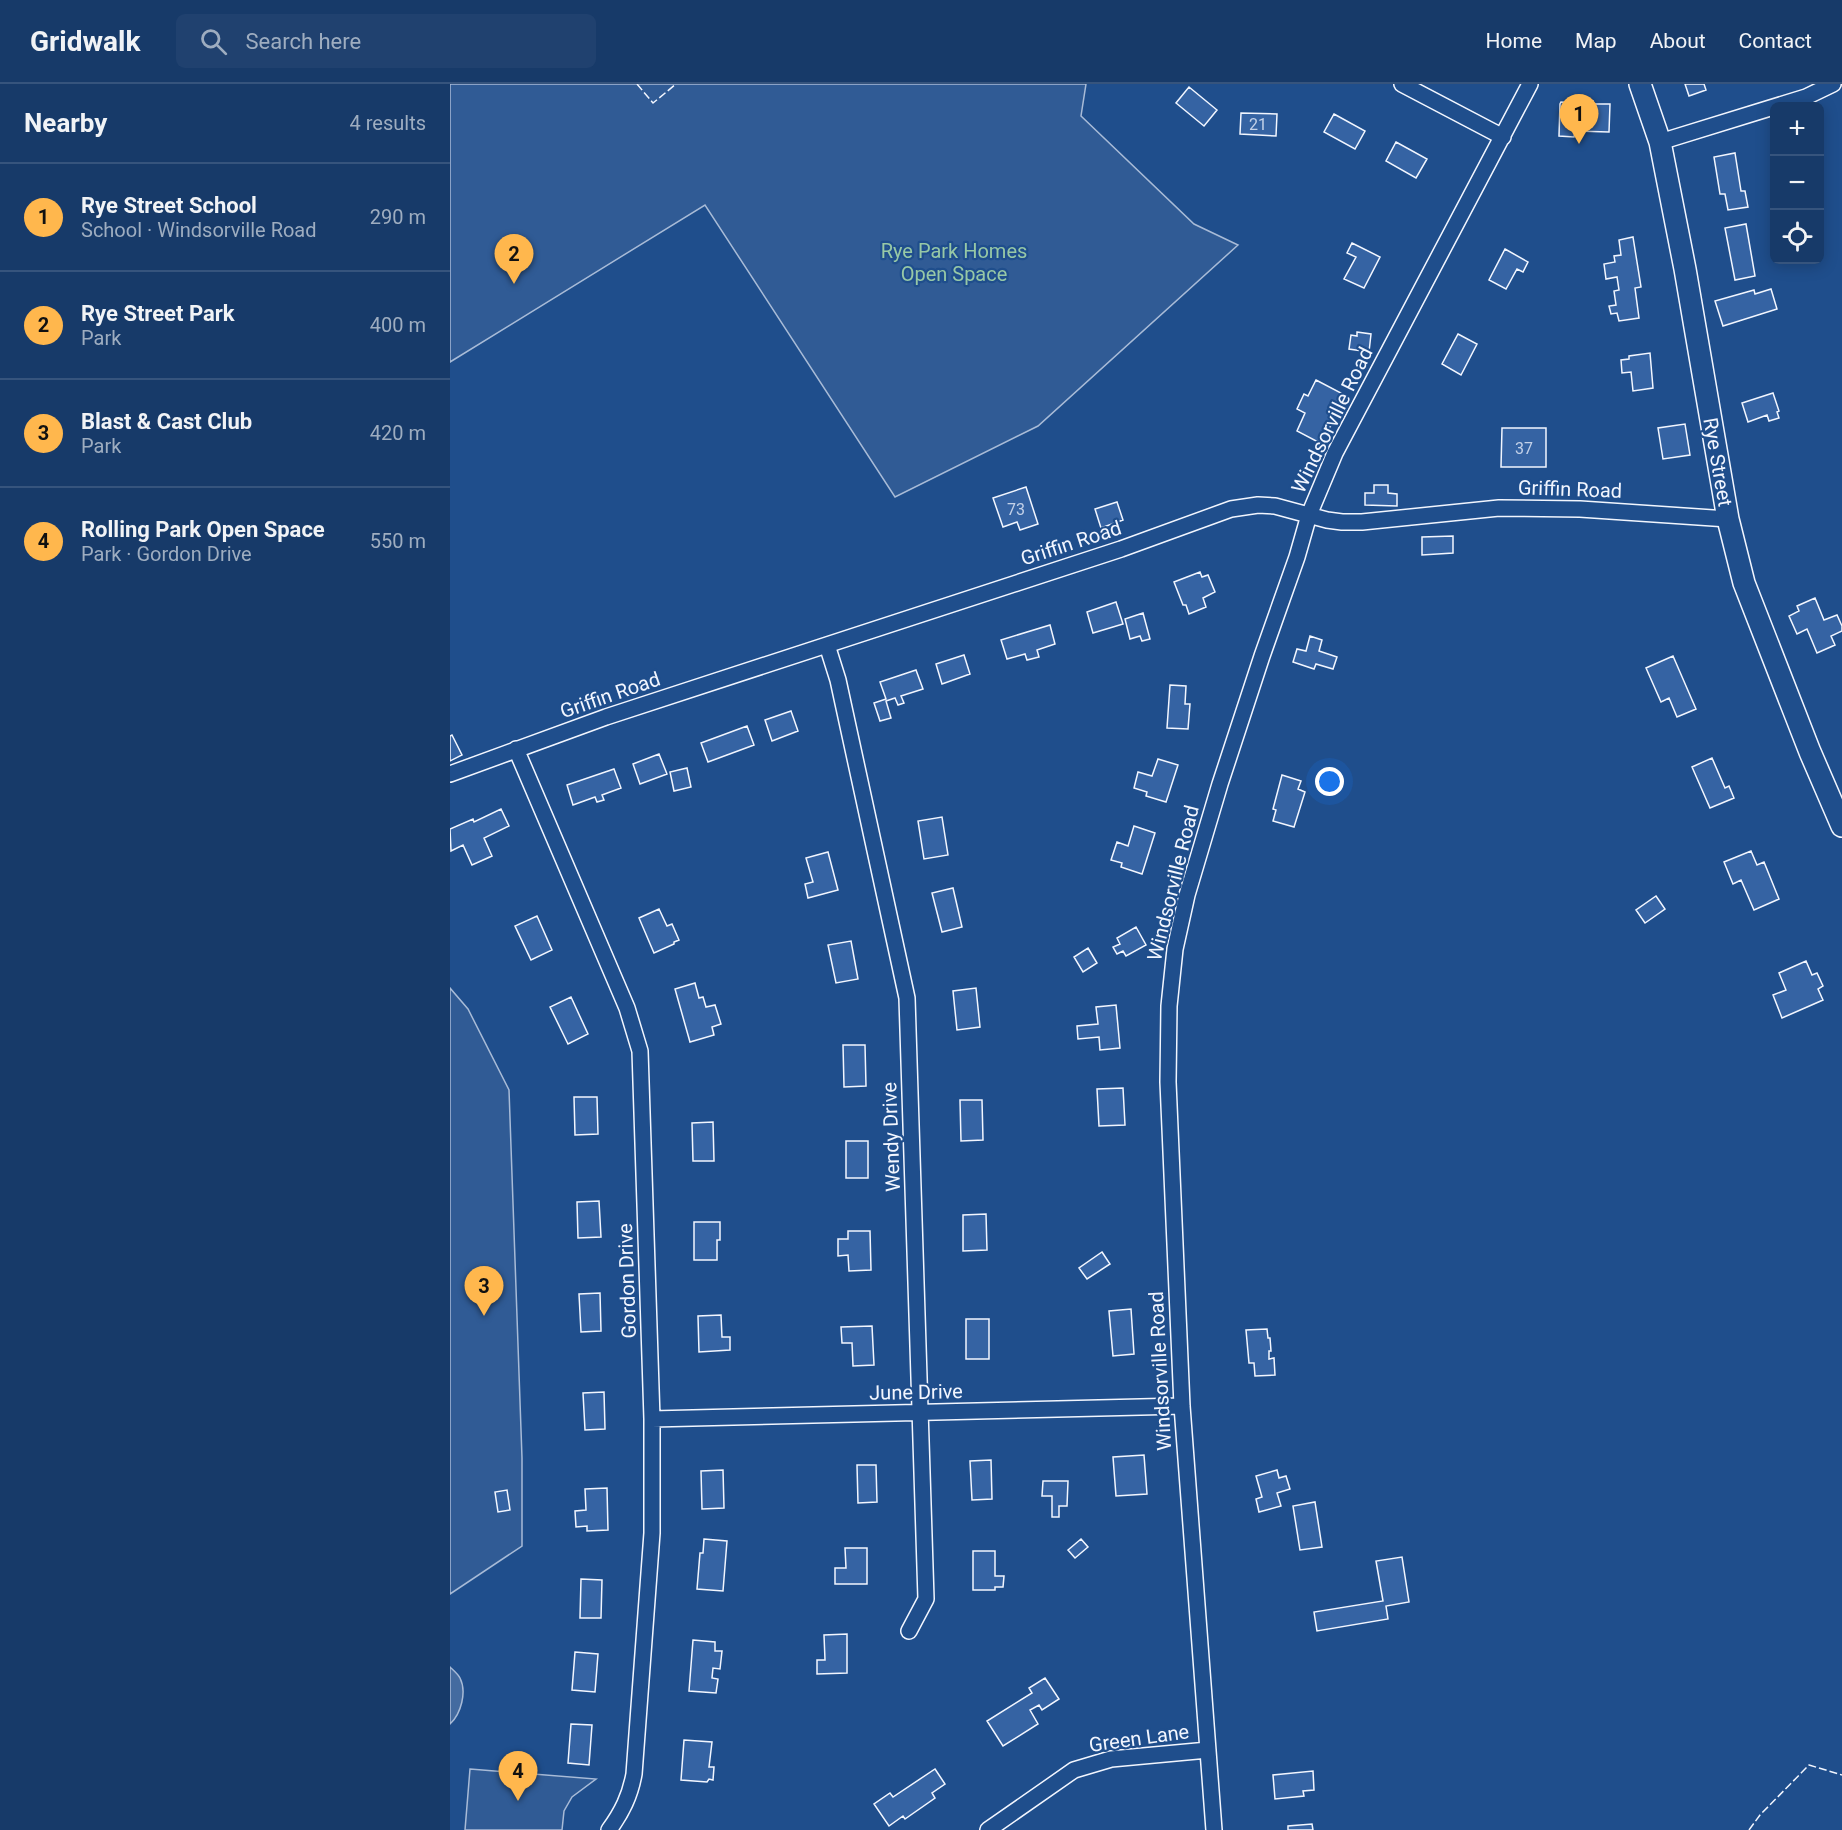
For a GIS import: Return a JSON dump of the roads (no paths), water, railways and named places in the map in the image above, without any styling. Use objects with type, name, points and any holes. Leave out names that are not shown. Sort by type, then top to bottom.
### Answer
[{"type":"street","points":[[1402,84],[1503,137]]},
{"type":"street","name":"Windsorville Road","points":[[1214,1830],[1182,1406],[1168,1082],[1169,1006],[1175,949],[1187,895],[1220,783],[1297,557],[1309,515],[1335,453],[1530,84]]},
{"type":"street","name":"Rye Street","points":[[1640,84],[1660,142],[1685,269],[1728,519],[1744,583],[1810,752],[1842,826]]},
{"type":"street","points":[[1660,142],[1806,97],[1833,84]]},
{"type":"street","name":"Griffin Road","points":[[450,774],[606,717],[1121,549],[1231,509],[1275,506],[1342,522],[1499,508],[1580,509],[1728,519]]},
{"type":"street","name":"Wendy Drive","points":[[827,645],[838,680],[907,998],[926,1599],[909,1631]]},
{"type":"street","name":"Gordon Drive","points":[[516,749],[627,1008],[640,1050],[652,1419],[652,1533],[632,1789],[626,1805],[609,1830]]},
{"type":"street","name":"June Drive","points":[[652,1419],[1182,1406]]},
{"type":"street","name":"Green Lane","points":[[988,1830],[1074,1770],[1111,1760],[1208,1750]]},
{"type":"place","name":"Rye Street School","points":[[1579,144]]},
{"type":"place","name":"Rye Street Park","points":[[514,284]]},
{"type":"place","name":"Blast & Cast Club","points":[[484,1316]]},
{"type":"place","name":"Rolling Park Open Space","points":[[518,1801]]},
{"type":"park label","name":"Rye Park Homes Open Space","points":[[954,262]]}]
